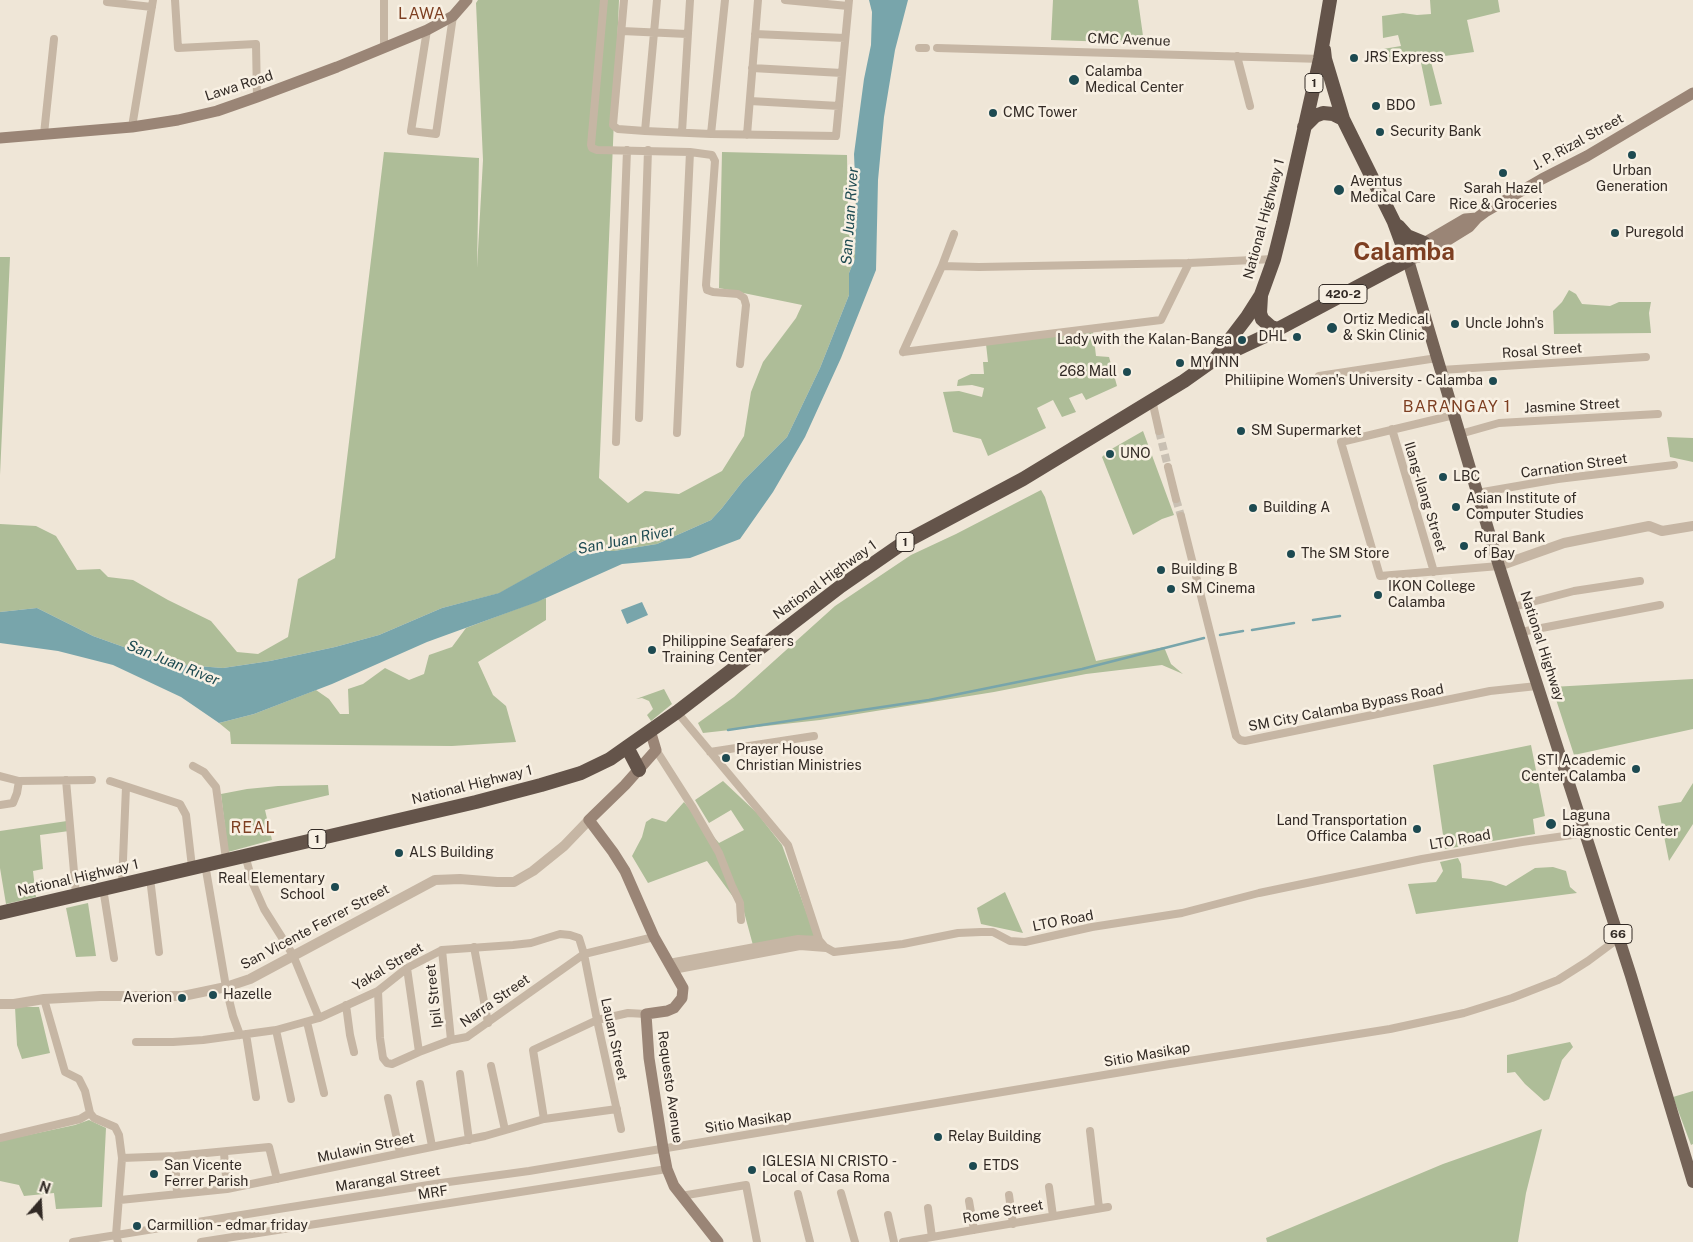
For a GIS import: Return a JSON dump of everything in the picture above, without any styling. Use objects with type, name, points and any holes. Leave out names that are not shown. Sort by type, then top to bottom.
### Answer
[{"type":"highway","name":"National Highway 1","points":[[0,913],[541,786],[581,773],[610,759],[676,712],[828,596],[903,543],[1023,478],[1152,400],[1215,359],[1261,295],[1274,259],[1304,127],[1322,59],[1323,40],[1330,0]]},
{"type":"highway","name":"National Highway 1","points":[[1322,59],[1343,119],[1394,222],[1408,260]]},
{"type":"highway","points":[[1304,127],[1315,116],[1323,113],[1333,114],[1343,119]]},
{"type":"highway","points":[[1394,222],[1407,236],[1424,243]]},
{"type":"highway","name":"420-2","points":[[1215,359],[1263,337],[1408,260]]},
{"type":"highway","name":"1","points":[[1261,295],[1260,313],[1262,319],[1271,327],[1278,329]]},
{"type":"highway","points":[[1247,317],[1257,323],[1263,337]]},
{"type":"highway","points":[[627,747],[639,770]]},
{"type":"main road","name":"Lawa Road","points":[[0,138],[132,126],[217,111],[427,30],[460,6]]},
{"type":"main road","name":"J. P. Rizal Street","points":[[1408,260],[1422,256],[1469,226],[1477,218],[1693,93]]},
{"type":"main road","name":"J. P. Rizal Street","points":[[1408,260],[1424,243],[1465,219],[1477,218]]},
{"type":"main road","name":"National Highway","points":[[1408,260],[1499,566],[1586,833],[1693,1182]]},
{"type":"main road","points":[[589,820],[639,770],[656,750],[650,730]]},
{"type":"main road","name":"Requesto Avenue","points":[[589,820],[625,871],[654,937],[683,988],[684,994],[680,1003],[667,1011],[646,1014],[649,1058],[663,1148],[674,1186],[718,1242]]},
{"type":"street","points":[[175,0],[178,48],[256,44],[257,97]]},
{"type":"street","points":[[384,0],[384,48]]},
{"type":"street","points":[[604,0],[592,148],[597,150],[690,152],[712,155],[715,160],[706,285],[707,290],[738,294],[744,298],[746,305],[740,364]]},
{"type":"street","points":[[624,0],[613,125],[618,129],[711,134],[836,136],[849,3],[785,0]]},
{"type":"street","points":[[645,131],[657,0]]},
{"type":"street","points":[[682,132],[690,0]]},
{"type":"street","points":[[711,134],[725,0]]},
{"type":"street","points":[[747,134],[758,0]]},
{"type":"street","points":[[107,2],[152,3],[132,126]]},
{"type":"street","points":[[427,30],[411,131],[436,134],[460,6]]},
{"type":"street","points":[[622,31],[687,34]]},
{"type":"street","points":[[755,34],[846,38]]},
{"type":"street","points":[[44,134],[54,39]]},
{"type":"street","name":"CMC Avenue","points":[[937,48],[1322,59]]},
{"type":"street","points":[[1237,56],[1250,106]]},
{"type":"street","points":[[752,68],[842,73]]},
{"type":"street","points":[[750,101],[839,106]]},
{"type":"street","points":[[616,442],[627,150]]},
{"type":"street","points":[[640,418],[648,150]]},
{"type":"street","points":[[677,433],[690,152]]},
{"type":"street","points":[[954,234],[904,352],[1161,320],[1189,263]]},
{"type":"street","points":[[942,266],[1189,263],[1274,259]]},
{"type":"street","name":"Rosal Street","points":[[1319,376],[1439,364],[1646,357]]},
{"type":"street","points":[[1152,400],[1159,431]]},
{"type":"street","name":"Jasmine Street","points":[[1460,434],[1500,424],[1658,414]]},
{"type":"street","points":[[1454,415],[1341,442],[1380,576],[1499,566],[1564,543],[1649,526],[1662,531],[1693,526]]},
{"type":"street","name":"Ilang-Ilang Street","points":[[1392,429],[1434,572]]},
{"type":"street","name":"Carnation Street","points":[[1478,493],[1558,479],[1674,465]]},
{"type":"street","points":[[1168,467],[1176,500]]},
{"type":"street","name":"SM City Calamba Bypass Road","points":[[1180,516],[1236,736],[1240,740],[1245,741],[1490,691],[1537,686]]},
{"type":"street","points":[[1513,607],[1574,591],[1640,581]]},
{"type":"street","points":[[1521,632],[1660,605]]},
{"type":"street","points":[[676,712],[788,845],[819,940],[826,948]]},
{"type":"street","points":[[710,752],[814,736]]},
{"type":"street","points":[[656,750],[694,808],[719,852],[740,903],[741,920]]},
{"type":"street","points":[[194,766],[204,772],[216,787],[226,859]]},
{"type":"street","points":[[0,776],[19,781],[92,780]]},
{"type":"street","points":[[66,780],[76,895]]},
{"type":"street","points":[[0,805],[13,803],[19,781]]},
{"type":"street","points":[[110,781],[180,804],[186,815],[233,1016],[243,1035],[256,1097]]},
{"type":"street","points":[[122,884],[126,787]]},
{"type":"street","name":"San Vicente Ferrer Street","points":[[0,1004],[100,996],[183,996],[226,987],[250,979],[434,880],[460,879],[514,882],[539,866],[564,846],[589,820]]},
{"type":"street","name":"LTO Road","points":[[671,967],[800,946],[826,948],[834,952],[981,932],[993,932],[1010,941],[1024,942],[1092,927],[1182,913],[1259,893],[1422,859],[1586,833]]},
{"type":"street","points":[[245,855],[264,909],[293,955],[319,1018]]},
{"type":"street","points":[[150,878],[159,952]]},
{"type":"street","points":[[103,888],[114,958]]},
{"type":"street","name":"Yakal Street","points":[[136,1042],[173,1042],[243,1035],[276,1030],[307,1022],[378,991],[407,968],[442,950],[530,943],[560,934],[579,938],[584,954]]},
{"type":"street","name":"Narra Street","points":[[378,991],[380,1038],[384,1058],[387,1063],[392,1064],[451,1040],[467,1037],[584,954],[654,937]]},
{"type":"street","name":"Sitio Masikap","points":[[663,1148],[1390,1029],[1464,1013],[1512,998],[1558,980],[1619,938]]},
{"type":"street","points":[[671,967],[798,939],[819,940]]},
{"type":"street","points":[[474,947],[488,1023]]},
{"type":"street","name":"Ipil Street","points":[[442,950],[451,1040]]},
{"type":"street","name":"Lauan Street","points":[[584,954],[621,1129]]},
{"type":"street","points":[[407,968],[419,1052]]},
{"type":"street","points":[[44,999],[65,1072],[79,1079],[85,1091],[90,1113],[94,1118],[115,1126],[119,1134],[122,1158],[117,1238]]},
{"type":"street","points":[[346,1005],[354,1052]]},
{"type":"street","points":[[544,1119],[533,1050],[597,1020],[628,1013],[646,1014]]},
{"type":"street","points":[[307,1022],[324,1093]]},
{"type":"street","points":[[276,1030],[291,1099]]},
{"type":"street","points":[[491,1066],[504,1130]]},
{"type":"street","points":[[460,1074],[469,1140]]},
{"type":"street","points":[[420,1084],[432,1146]]},
{"type":"street","points":[[388,1098],[400,1153]]},
{"type":"street","name":"Mulawin Street","points":[[120,1200],[227,1189],[469,1140],[544,1119],[617,1109]]},
{"type":"street","points":[[0,1138],[80,1119],[90,1113]]},
{"type":"street","points":[[1090,1131],[1099,1208]]},
{"type":"street","points":[[122,1158],[176,1156],[269,1147],[277,1179]]},
{"type":"street","name":"Marangal Street","points":[[73,1242],[117,1238],[441,1183],[529,1171],[663,1148]]},
{"type":"street","points":[[224,1152],[227,1189]]},
{"type":"street","points":[[176,1156],[177,1193]]},
{"type":"street","name":"MRF","points":[[202,1242],[668,1168]]},
{"type":"street","points":[[681,1196],[746,1185],[757,1242]]},
{"type":"street","points":[[1049,1187],[1053,1216]]},
{"type":"street","points":[[841,1193],[855,1242]]},
{"type":"street","points":[[798,1194],[810,1242]]},
{"type":"street","points":[[1009,1195],[1013,1224]]},
{"type":"street","points":[[969,1201],[974,1230]]},
{"type":"street","name":"Rome Street","points":[[903,1242],[1108,1207]]},
{"type":"street","points":[[928,1208],[932,1237]]},
{"type":"street","points":[[888,1215],[894,1242]]},
{"type":"green space","points":[[478,0],[619,0],[599,478],[628,503],[645,491],[679,494],[722,471],[744,436],[751,392],[763,362],[796,318],[802,305],[719,288],[722,152],[847,155],[848,212],[856,203],[855,258],[849,273],[849,295],[820,368],[787,437],[743,481],[711,520],[657,544],[614,551],[574,551],[500,593],[442,608],[379,635],[335,647],[270,661],[223,668],[171,664],[93,636],[37,608],[0,612],[0,524],[36,526],[56,536],[77,570],[100,569],[108,577],[133,580],[211,621],[237,652],[258,654],[288,637],[298,579],[335,558],[384,152],[479,158],[477,268],[483,160],[476,3]]},
{"type":"green space","points":[[1053,0],[1138,0],[1144,43],[1051,40]]},
{"type":"green space","points":[[1430,0],[1498,0],[1500,12],[1467,20],[1474,52],[1430,58],[1442,104],[1430,106],[1420,58],[1384,62],[1383,49],[1401,46],[1398,35],[1383,38],[1382,16],[1403,13],[1431,14]]},
{"type":"green space","points":[[0,257],[10,257],[0,475]]},
{"type":"green space","points":[[1569,290],[1576,294],[1582,304],[1610,306],[1619,302],[1651,302],[1649,313],[1651,333],[1554,334],[1553,311],[1562,302]]},
{"type":"green space","points":[[1093,331],[1096,356],[1109,357],[1117,386],[1086,400],[1082,393],[1069,398],[1076,412],[1062,417],[1053,400],[1037,408],[1046,428],[988,456],[981,439],[953,432],[943,392],[959,391],[982,397],[984,388],[972,385],[957,386],[958,380],[971,374],[984,374],[983,362],[988,362],[986,344]]},
{"type":"green space","points":[[1143,431],[1174,515],[1162,519],[1133,535],[1102,457],[1108,451]]},
{"type":"green space","points":[[1667,437],[1693,438],[1693,462],[1670,457]]},
{"type":"green space","points":[[1041,490],[1045,497],[1096,661],[1164,647],[1171,664],[1183,674],[1162,665],[1086,674],[994,692],[820,720],[703,733],[698,723],[734,697],[835,606],[911,555]]},
{"type":"green space","points":[[546,598],[546,620],[478,662],[493,695],[506,706],[516,742],[452,746],[231,744],[230,732],[219,723],[254,714],[316,690],[329,699],[340,714],[349,714],[348,689],[363,684],[385,668],[409,680],[424,674],[429,655],[452,647],[466,628]]},
{"type":"green space","points":[[1693,679],[1693,729],[1574,755],[1552,687]]},
{"type":"green space","points":[[664,689],[672,704],[651,721],[647,715],[653,709],[649,701],[642,698],[636,699]]},
{"type":"green space","points":[[1531,745],[1545,816],[1533,819],[1535,834],[1445,849],[1433,765]]},
{"type":"green space","points":[[723,781],[757,813],[782,845],[819,947],[754,949],[744,912],[707,861],[648,883],[632,856],[642,837],[646,822],[652,818],[666,822],[684,802],[719,843],[744,830],[731,810],[709,823],[695,800]]},
{"type":"green space","points":[[1693,783],[1693,824],[1669,861],[1658,806],[1681,802]]},
{"type":"green space","points":[[328,785],[329,795],[265,810],[272,840],[228,852],[221,794],[278,786]]},
{"type":"green space","points":[[67,821],[69,831],[40,835],[43,869],[33,871],[36,897],[6,904],[0,868],[0,831]]},
{"type":"green space","points":[[1458,858],[1461,864],[1462,878],[1491,881],[1506,886],[1535,868],[1553,867],[1566,871],[1570,887],[1577,893],[1416,914],[1408,884],[1436,882],[1443,871],[1440,862]]},
{"type":"green space","points":[[1005,892],[1023,933],[981,924],[977,908]]},
{"type":"green space","points":[[88,903],[96,956],[76,957],[66,908]]},
{"type":"green space","points":[[15,1007],[39,1007],[50,1053],[22,1059],[17,1045]]},
{"type":"green space","points":[[1570,1042],[1573,1047],[1562,1060],[1549,1099],[1544,1101],[1515,1072],[1507,1073],[1507,1055]]},
{"type":"green space","points":[[1693,1091],[1693,1144],[1691,1145],[1673,1097]]},
{"type":"green space","points":[[89,1120],[106,1128],[102,1207],[56,1209],[54,1193],[24,1196],[19,1185],[0,1181],[0,1141],[75,1125]]},
{"type":"green space","points":[[1542,1129],[1526,1193],[1518,1242],[1267,1242],[1266,1238],[1443,1164]]},
{"type":"water","points":[[869,0],[908,0],[895,50],[884,117],[878,180],[876,270],[841,358],[805,437],[773,492],[740,539],[690,558],[622,564],[537,602],[427,642],[332,684],[254,714],[219,723],[181,697],[113,665],[58,651],[0,643],[0,612],[37,608],[93,636],[171,664],[223,668],[270,661],[379,635],[442,608],[499,593],[574,551],[614,551],[657,544],[711,520],[743,481],[787,437],[820,368],[849,295],[849,273],[855,258],[856,203],[854,154],[864,79],[871,45],[872,12]]},
{"type":"water","points":[[642,602],[648,615],[627,624],[621,610]]},
{"type":"waterway","points":[[1313,620],[1340,616]]},
{"type":"waterway","points":[[1252,630],[1294,623]]},
{"type":"waterway","points":[[1220,635],[1243,631]]},
{"type":"waterway","points":[[728,730],[929,700],[1082,669],[1204,638]]},
{"type":"tunnel","points":[[1159,431],[1168,467]]},
{"type":"tunnel","points":[[1176,499],[1181,516]]},
{"type":"place","name":"JRS Express","points":[[1354,58]]},
{"type":"place","name":"Calamba Medical Center","points":[[1074,80]]},
{"type":"place","name":"BDO","points":[[1376,106]]},
{"type":"place","name":"CMC Tower","points":[[993,113]]},
{"type":"place","name":"Security Bank","points":[[1380,132]]},
{"type":"place","name":"Urban Generation","points":[[1632,155]]},
{"type":"place","name":"Sarah Hazel Rice & Groceries","points":[[1503,173]]},
{"type":"place","name":"Aventus Medical Care","points":[[1339,190]]},
{"type":"place","name":"Puregold","points":[[1615,233]]},
{"type":"place","name":"Uncle John's","points":[[1455,324]]},
{"type":"place","name":"Ortiz Medical & Skin Clinic","points":[[1332,328]]},
{"type":"place","name":"DHL","points":[[1297,337]]},
{"type":"place","name":"Lady with the Kalan-Banga","points":[[1242,340]]},
{"type":"place","name":"MY INN","points":[[1180,363]]},
{"type":"place","name":"268 Mall","points":[[1127,372]]},
{"type":"place","name":"Philiipine Women's University - Calamba","points":[[1493,381]]},
{"type":"place","name":"SM Supermarket","points":[[1241,431]]},
{"type":"place","name":"UNO","points":[[1110,454]]},
{"type":"place","name":"LBC","points":[[1443,477]]},
{"type":"place","name":"Asian Institute of Computer Studies","points":[[1456,507]]},
{"type":"place","name":"Building A","points":[[1253,508]]},
{"type":"place","name":"Rural Bank of Bay","points":[[1464,546]]},
{"type":"place","name":"The SM Store","points":[[1291,554]]},
{"type":"place","name":"Building B","points":[[1161,570]]},
{"type":"place","name":"SM Cinema","points":[[1171,589]]},
{"type":"place","name":"IKON College Calamba","points":[[1378,595]]},
{"type":"place","name":"Philippine Seafarers Training Center","points":[[652,650]]},
{"type":"place","name":"Prayer House Christian Ministries","points":[[726,758]]},
{"type":"place","name":"STI Academic Center Calamba","points":[[1636,769]]},
{"type":"place","name":"Laguna Diagnostic Center","points":[[1551,824]]},
{"type":"place","name":"Land Transportation Office Calamba","points":[[1417,829]]},
{"type":"place","name":"ALS Building","points":[[399,853]]},
{"type":"place","name":"Real Elementary School","points":[[335,887]]},
{"type":"place","name":"Hazelle","points":[[213,995]]},
{"type":"place","name":"Averion","points":[[182,998]]},
{"type":"place","name":"Relay Building","points":[[938,1137]]},
{"type":"place","name":"ETDS","points":[[973,1166]]},
{"type":"place","name":"IGLESIA NI CRISTO - Local of Casa Roma","points":[[752,1170]]},
{"type":"place","name":"San Vicente Ferrer Parish","points":[[154,1174]]},
{"type":"place","name":"Carmillion - edmar friday","points":[[137,1226]]},
{"type":"district","name":"LAWA","points":[[422,14]]},
{"type":"district","name":"Calamba","points":[[1404,253]]},
{"type":"district","name":"BARANGAY 1","points":[[1457,407]]},
{"type":"district","name":"REAL","points":[[253,828]]},
{"type":"water label","name":"San Juan River","points":[[850,216]]},
{"type":"water label","name":"San Juan River","points":[[626,540]]},
{"type":"water label","name":"San Juan River","points":[[173,663]]}]
